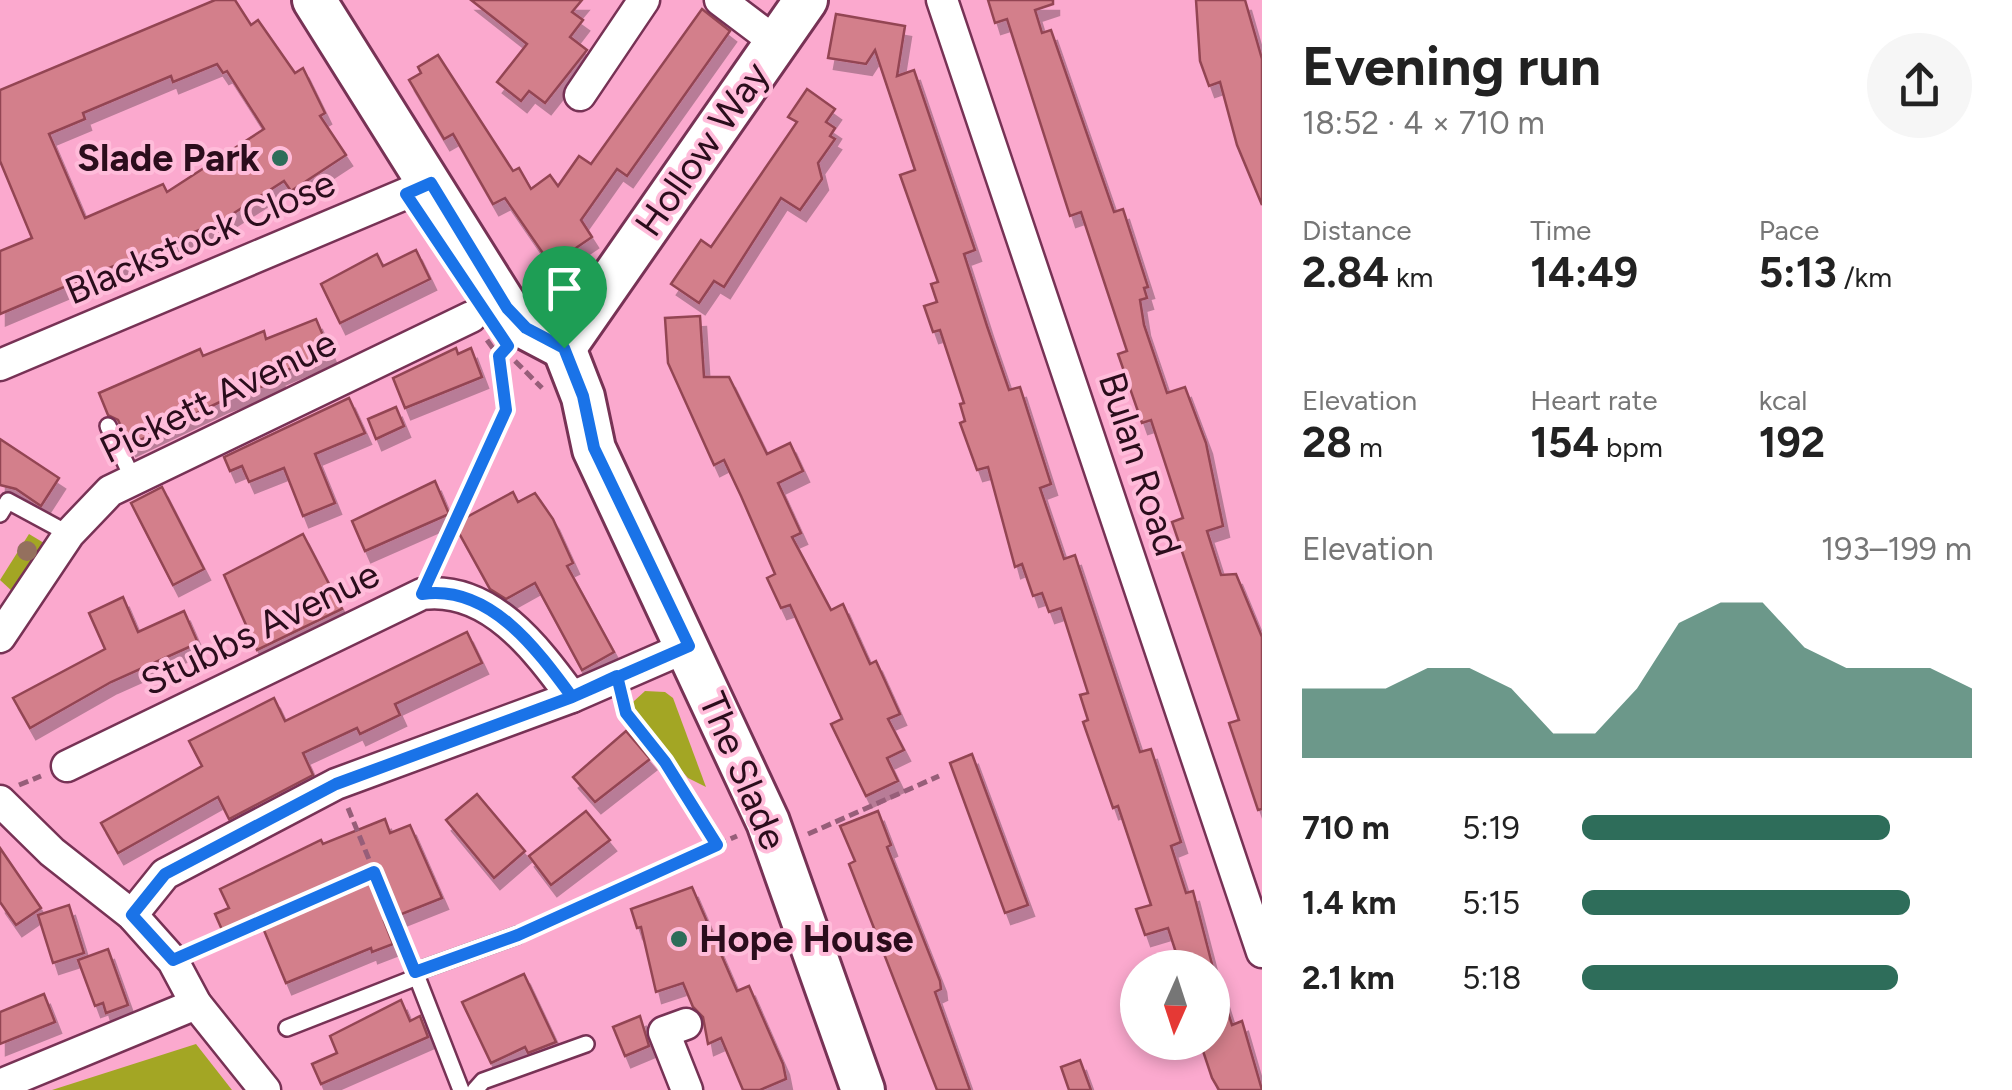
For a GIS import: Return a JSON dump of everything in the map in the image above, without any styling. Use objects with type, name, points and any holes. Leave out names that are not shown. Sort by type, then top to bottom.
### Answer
[{"type":"main road","points":[[314,0],[507,308],[526,328],[564,348]]},
{"type":"main road","name":"Hollow Way","points":[[564,348],[806,0]]},
{"type":"main road","name":"The Slade","points":[[564,348],[583,396],[594,448],[689,646],[778,849],[863,1090]]},
{"type":"street","points":[[580,95],[644,0]]},
{"type":"street","points":[[720,0],[777,42]]},
{"type":"street","name":"Bulan Road","points":[[942,0],[1254,898],[1262,952]]},
{"type":"street","name":"Blackstock Close","points":[[0,365],[431,183]]},
{"type":"street","name":"Pickett Avenue","points":[[0,637],[69,534],[94,504],[133,478],[471,317]]},
{"type":"street","name":"Stubbs Avenue","points":[[68,766],[422,594],[448,590],[477,601],[536,648],[572,697]]},
{"type":"street","points":[[132,915],[165,874],[336,784],[572,697],[689,646]]},
{"type":"street","points":[[8,793],[52,852],[132,915],[173,960],[196,1004],[265,1090]]},
{"type":"street","points":[[0,1085],[196,1004]]},
{"type":"street","points":[[686,1024],[664,1032],[687,1090]]},
{"type":"lane","points":[[108,426],[133,478]]},
{"type":"lane","points":[[0,514],[8,502],[69,534]]},
{"type":"lane","points":[[287,1028],[518,935]]},
{"type":"lane","points":[[416,975],[461,1090]]},
{"type":"lane","points":[[476,1090],[483,1081],[586,1044]]},
{"type":"path","points":[[422,594],[506,410],[499,356],[508,346],[518,367],[544,390]]},
{"type":"path","points":[[518,935],[717,845],[665,762],[626,713],[617,676]]},
{"type":"path","points":[[8,793],[68,766]]},
{"type":"path","points":[[778,849],[939,776]]},
{"type":"path","points":[[336,784],[416,975]]},
{"type":"path","points":[[173,960],[374,872]]},
{"type":"shaded area","points":[[29,534],[44,543],[13,592],[0,580]]},
{"type":"shaded area","points":[[645,691],[665,692],[673,698],[706,787],[688,778],[633,714],[633,702]]},
{"type":"shaded area","points":[[196,1044],[232,1090],[52,1090]]},
{"type":"building","name":"Slade Park","points":[[215,0],[235,0],[251,25],[258,20],[295,73],[303,68],[325,113],[320,116],[346,155],[291,191],[284,181],[223,220],[0,314],[0,251],[32,238],[0,161],[0,90]],"holes":[[[217,64],[223,73],[227,71],[264,129],[167,192],[163,184],[85,218],[49,134],[85,119],[83,113],[171,76],[173,82]]]},
{"type":"building","points":[[471,0],[582,0],[572,12],[583,20],[570,37],[587,50],[545,103],[529,91],[521,101],[497,82],[527,44]]},
{"type":"building","points":[[988,0],[1053,0],[1053,4],[1035,10],[1042,33],[1051,30],[1114,212],[1123,209],[1148,287],[1144,288],[1147,298],[1140,300],[1144,325],[1167,393],[1185,387],[1206,443],[1223,526],[1207,531],[1221,575],[1236,574],[1262,637],[1262,809],[1258,810],[1229,723],[1239,720],[1172,522],[1183,518],[1151,420],[1142,423],[1118,354],[1127,351],[1081,212],[1070,216],[1007,19],[995,23]]},
{"type":"building","points":[[1196,0],[1245,0],[1262,59],[1262,205],[1237,145],[1220,82],[1209,86],[1200,61]]},
{"type":"building","points":[[702,9],[730,31],[627,176],[617,169],[581,220],[592,237],[551,265],[505,198],[493,204],[453,134],[444,139],[409,80],[421,73],[418,67],[438,55],[513,171],[519,168],[531,189],[550,175],[558,186],[579,156],[591,164]]},
{"type":"building","points":[[836,14],[905,26],[897,76],[914,70],[975,250],[964,254],[987,326],[1009,390],[1020,387],[1051,484],[1040,488],[1064,559],[1075,555],[1140,752],[1151,749],[1181,842],[1171,846],[1186,893],[1193,891],[1208,950],[1175,950],[1168,928],[1145,935],[1136,909],[1151,905],[1118,806],[1113,808],[1083,722],[1088,720],[1080,695],[1088,693],[1061,608],[1049,612],[1042,593],[1033,596],[1022,564],[1015,567],[988,467],[977,470],[960,423],[965,421],[960,404],[964,403],[940,330],[933,332],[924,306],[937,302],[931,284],[938,282],[900,175],[915,170],[875,50],[866,64],[828,58]]},
{"type":"building","points":[[807,89],[835,109],[826,122],[835,128],[830,136],[835,139],[818,163],[822,179],[800,210],[781,198],[724,287],[714,281],[699,303],[671,284],[701,240],[711,247],[797,122],[788,117]]},
{"type":"building","points":[[416,250],[430,279],[340,323],[321,284],[377,254],[383,266]]},
{"type":"building","points":[[700,316],[704,377],[729,377],[767,454],[790,443],[803,471],[778,483],[801,533],[792,537],[831,610],[843,604],[870,664],[876,661],[900,714],[888,719],[904,750],[887,758],[898,781],[866,796],[831,724],[842,719],[790,605],[781,608],[767,578],[775,574],[741,496],[724,460],[714,465],[668,363],[665,318]]},
{"type":"building","points":[[316,319],[330,352],[278,374],[280,380],[222,401],[130,445],[118,420],[108,415],[99,393],[200,349],[203,356],[264,331],[266,339]]},
{"type":"building","points":[[456,348],[458,354],[471,348],[482,377],[405,408],[393,378]]},
{"type":"building","points":[[349,398],[365,433],[315,454],[335,503],[303,516],[284,468],[249,482],[242,466],[230,471],[224,457]]},
{"type":"building","points":[[396,407],[404,426],[376,439],[368,419]]},
{"type":"building","points":[[0,439],[59,478],[41,506],[16,489],[0,485]]},
{"type":"building","points":[[435,481],[449,514],[365,551],[352,521]]},
{"type":"building","points":[[162,487],[204,569],[173,585],[131,503]]},
{"type":"building","points":[[513,492],[518,502],[535,493],[553,519],[573,563],[567,566],[614,652],[582,670],[535,583],[506,599],[490,589],[454,524]]},
{"type":"building","points":[[303,534],[342,609],[257,650],[224,575]]},
{"type":"building","points":[[123,597],[138,632],[184,611],[198,643],[111,682],[30,728],[13,698],[105,649],[89,613]]},
{"type":"building","points":[[467,632],[482,663],[395,704],[400,715],[360,734],[357,728],[303,753],[313,775],[229,819],[218,797],[118,853],[101,823],[202,766],[189,741],[274,698],[285,721]]},
{"type":"building","points":[[626,731],[650,759],[595,802],[573,777]]},
{"type":"building","points":[[972,754],[1028,905],[1005,913],[950,763]]},
{"type":"building","points":[[477,794],[525,851],[494,878],[446,820]]},
{"type":"building","points":[[586,811],[610,840],[551,885],[529,856]]},
{"type":"building","points":[[878,811],[891,845],[887,847],[940,981],[941,989],[935,992],[970,1090],[937,1090],[849,864],[855,861],[840,826]]},
{"type":"building","points":[[385,819],[390,833],[410,825],[442,898],[384,921],[393,944],[372,952],[371,948],[286,983],[258,916],[223,932],[215,914],[229,908],[220,889],[321,840],[323,844]]},
{"type":"building","points":[[0,848],[41,908],[16,925],[0,902]]},
{"type":"building","points":[[692,887],[737,991],[749,986],[783,1064],[786,1079],[760,1090],[743,1090],[721,1038],[708,1044],[703,1017],[693,1007],[683,983],[656,992],[641,927],[637,928],[631,909]]},
{"type":"building","points":[[69,905],[84,953],[53,963],[38,915]]},
{"type":"building","points":[[108,949],[128,1005],[106,1013],[103,1003],[95,1006],[78,960]]},
{"type":"building","points":[[524,974],[556,1042],[528,1053],[525,1047],[491,1063],[462,1002]]},
{"type":"building","points":[[44,994],[55,1022],[0,1044],[0,1012]]},
{"type":"building","points":[[401,1000],[410,1021],[420,1016],[428,1037],[321,1084],[312,1064],[337,1053],[330,1036]]},
{"type":"building","points":[[640,1016],[649,1046],[625,1056],[613,1027]]},
{"type":"building","points":[[1230,1019],[1232,1025],[1242,1021],[1262,1090],[1219,1090],[1206,1060],[1230,1060]]},
{"type":"building","points":[[1080,1060],[1091,1090],[1069,1090],[1061,1067]]},
{"type":"place","name":"Slade Park","points":[[280,158]]},
{"type":"place","name":"Hope House","points":[[679,939]]},
{"type":"route","points":[[564,348],[526,328],[507,308],[431,183],[406,194],[508,346],[499,356],[506,410],[422,594],[448,590],[477,601],[536,648],[572,697],[617,676],[626,713],[665,762],[717,845],[518,935],[415,972],[374,872],[173,960],[132,915],[165,874],[336,784],[572,697],[617,676],[689,646],[594,448],[583,396],[564,348]]}]
